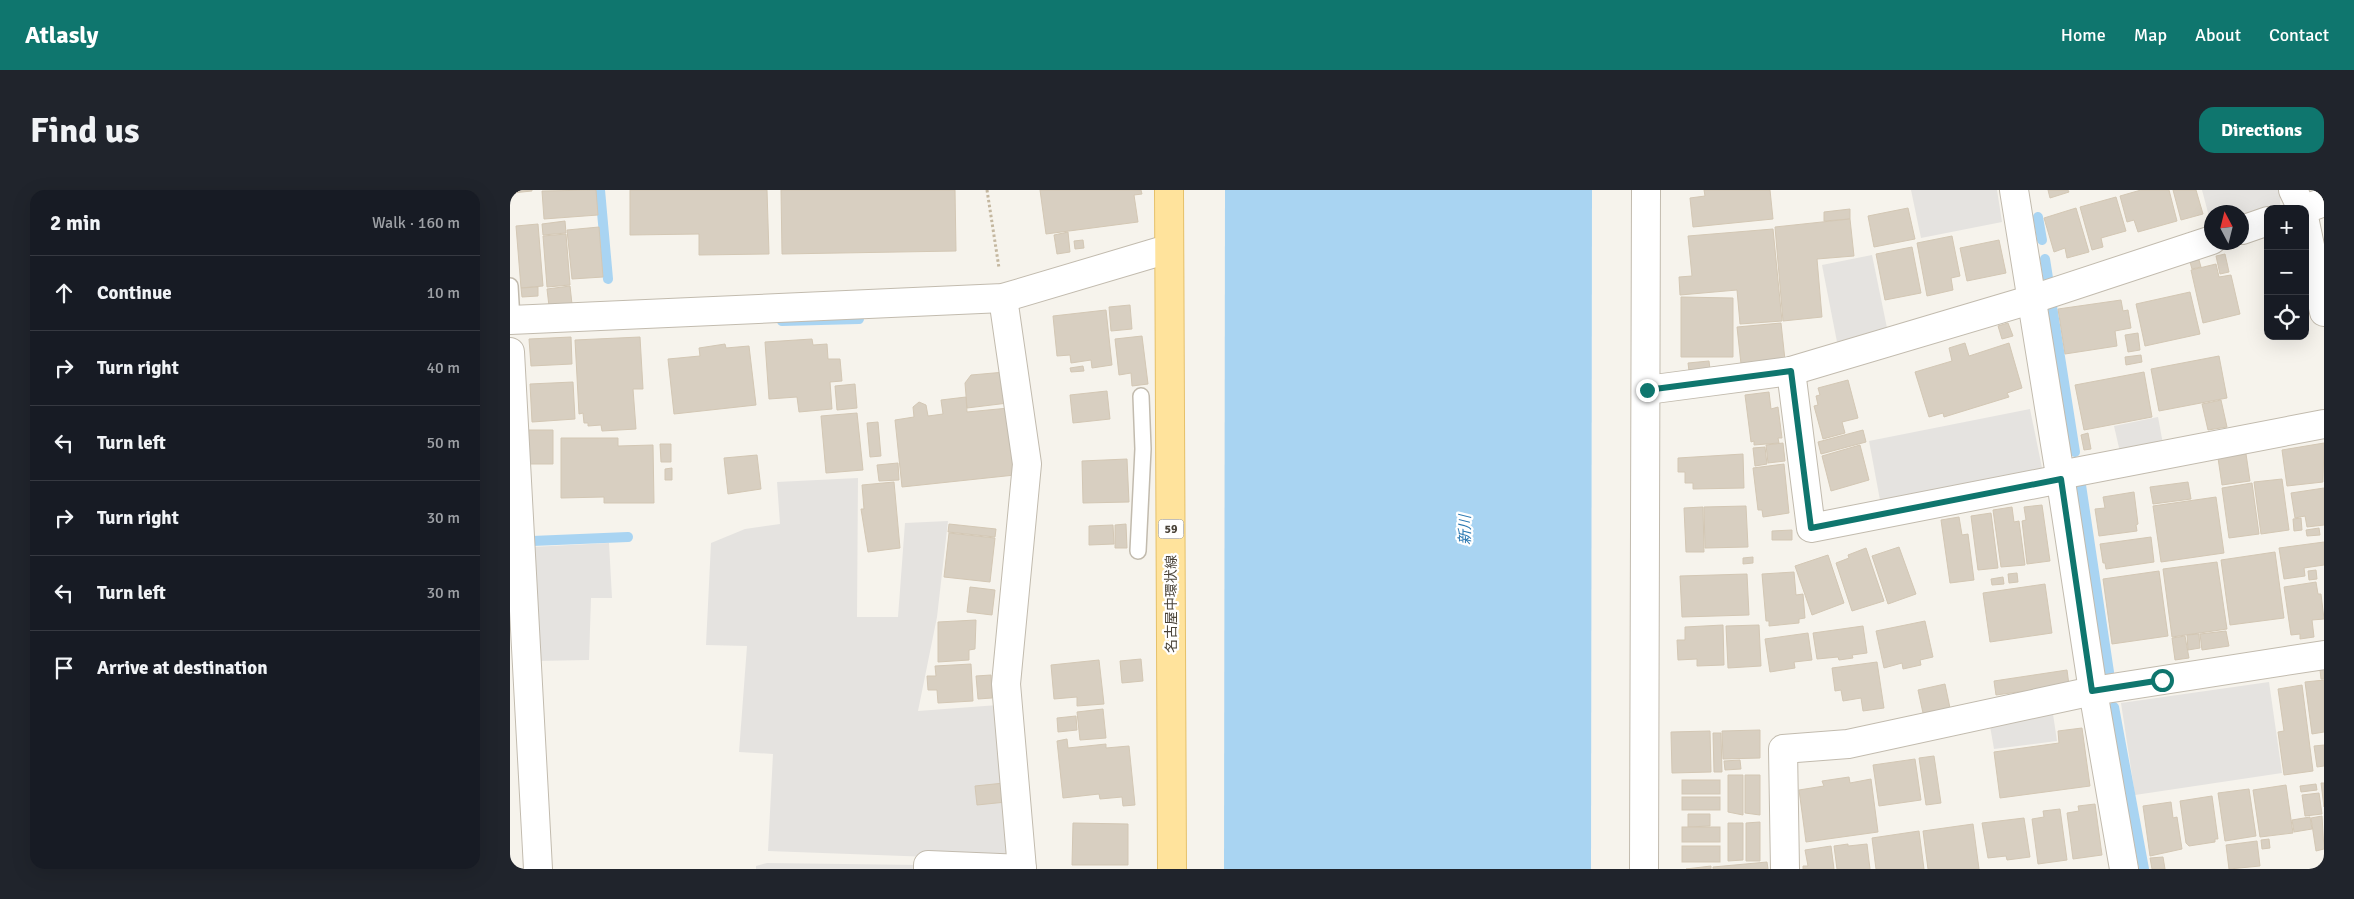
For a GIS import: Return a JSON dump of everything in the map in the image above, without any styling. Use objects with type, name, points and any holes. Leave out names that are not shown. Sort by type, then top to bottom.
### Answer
[{"type":"main road","name":"名古屋中環状線","points":[[1169,190],[1172,869]]},
{"type":"street","points":[[1644,869],[1647,390],[1646,190]]},
{"type":"street","points":[[2014,190],[2092,691],[2124,869]]},
{"type":"street","points":[[2294,190],[2302,205]]},
{"type":"street","points":[[2309,207],[2324,202]]},
{"type":"street","points":[[2249,228],[2264,222]]},
{"type":"street","points":[[2309,241],[2324,312]]},
{"type":"street","points":[[1647,390],[1791,371],[2030,300],[2204,243]]},
{"type":"street","points":[[511,320],[1004,298],[1168,249]]},
{"type":"street","points":[[928,869],[928,865],[1022,869],[1006,684],[1027,464],[1004,298]]},
{"type":"street","points":[[510,352],[519,684],[538,869]]},
{"type":"street","points":[[1791,371],[1811,528],[2324,424]]},
{"type":"street","points":[[1784,869],[1783,749],[1848,744],[2092,691],[2324,656]]},
{"type":"lane","points":[[510,286],[511,320]]},
{"type":"lane","points":[[1138,551],[1143,449],[1140,396]]},
{"type":"lane","points":[[1143,449],[1170,447]]},
{"type":"path","points":[[987,190],[1004,298]]},
{"type":"shaded area","points":[[1911,190],[1997,190],[2002,222],[1921,238]]},
{"type":"shaded area","points":[[2202,190],[2279,190],[2281,194],[2280,205],[2264,205],[2264,210],[2249,214],[2249,205],[2206,205]]},
{"type":"shaded area","points":[[1872,255],[1887,328],[1837,342],[1822,265]]},
{"type":"shaded area","points":[[2030,409],[2042,468],[1880,500],[1869,441]]},
{"type":"shaded area","points":[[2158,417],[2163,444],[2120,452],[2114,426]]},
{"type":"shaded area","points":[[858,478],[857,617],[898,617],[905,523],[948,521],[937,617],[918,711],[998,705],[1013,860],[768,851],[773,754],[739,752],[747,646],[706,645],[711,543],[745,529],[780,524],[777,482]]},
{"type":"shaded area","points":[[609,543],[612,598],[591,598],[589,660],[536,661],[532,547]]},
{"type":"shaded area","points":[[2269,682],[2282,773],[2135,795],[2121,703]]},
{"type":"shaded area","points":[[2053,714],[2057,741],[1994,749],[1990,726]]},
{"type":"shaded area","points":[[767,863],[921,865],[921,869],[756,869],[756,866]]},
{"type":"water","name":"新川","points":[[1225,190],[1592,190],[1591,869],[1224,869]]},
{"type":"building","points":[[512,190],[532,190],[532,191],[512,193]]},
{"type":"building","points":[[596,190],[598,215],[544,219],[542,191]]},
{"type":"building","points":[[630,190],[767,190],[769,254],[699,255],[699,234],[630,235]]},
{"type":"building","points":[[781,190],[955,190],[956,251],[782,254]]},
{"type":"building","points":[[1040,190],[1141,190],[1142,194],[1134,195],[1138,222],[1046,234]]},
{"type":"building","points":[[1704,190],[1770,190],[1773,219],[1693,227],[1690,198],[1705,196]]},
{"type":"building","points":[[2048,190],[2068,190],[2069,192],[2050,198]]},
{"type":"building","points":[[2141,190],[2169,190],[2177,221],[2138,232],[2134,220],[2127,222],[2120,196]]},
{"type":"building","points":[[2173,190],[2196,190],[2203,214],[2181,220]]},
{"type":"building","points":[[2116,197],[2126,231],[2101,238],[2103,247],[2092,250],[2080,207]]},
{"type":"building","points":[[1908,208],[1915,239],[1874,247],[1868,216]]},
{"type":"building","points":[[2076,208],[2089,252],[2067,258],[2065,248],[2054,252],[2044,218]]},
{"type":"building","points":[[1850,209],[1850,219],[1824,221],[1824,212]]},
{"type":"building","points":[[1850,219],[1854,256],[1817,259],[1822,317],[1783,321],[1775,227]]},
{"type":"building","points":[[565,221],[566,233],[543,235],[542,224]]},
{"type":"building","points":[[538,224],[543,286],[521,288],[516,226]]},
{"type":"building","points":[[599,227],[603,277],[572,279],[567,230]]},
{"type":"building","points":[[1773,229],[1782,321],[1740,324],[1737,290],[1680,295],[1679,277],[1692,276],[1688,236]]},
{"type":"building","points":[[1068,232],[1070,252],[1057,254],[1054,235]]},
{"type":"building","points":[[566,234],[570,285],[547,287],[543,236]]},
{"type":"building","points":[[1952,236],[1960,276],[1951,278],[1953,290],[1927,296],[1917,243]]},
{"type":"building","points":[[1083,240],[1084,248],[1075,249],[1074,241]]},
{"type":"building","points":[[1999,240],[2006,273],[1967,281],[1960,248]]},
{"type":"building","points":[[1912,247],[1921,293],[1885,300],[1876,254]]},
{"type":"building","points":[[2225,254],[2229,272],[2220,274],[2216,256]]},
{"type":"building","points":[[2199,260],[2201,267],[2192,269],[2190,262]]},
{"type":"building","points":[[2216,264],[2219,277],[2231,275],[2240,314],[2203,323],[2191,270]]},
{"type":"building","points":[[570,286],[572,304],[549,306],[547,289]]},
{"type":"building","points":[[538,287],[538,296],[522,297],[521,288]]},
{"type":"building","points":[[2190,292],[2200,334],[2145,346],[2136,304]]},
{"type":"building","points":[[1681,297],[1733,298],[1733,357],[1681,357]]},
{"type":"building","points":[[2121,300],[2123,311],[2128,310],[2131,328],[2115,331],[2117,346],[2065,354],[2058,309]]},
{"type":"building","points":[[1130,305],[1132,329],[1111,331],[1109,307]]},
{"type":"building","points":[[1106,310],[1112,365],[1092,368],[1091,360],[1071,363],[1070,355],[1057,356],[1053,316]]},
{"type":"building","points":[[1781,323],[1785,360],[1741,364],[1737,327]]},
{"type":"building","points":[[2008,323],[2013,336],[2002,339],[1998,326]]},
{"type":"building","points":[[2138,333],[2140,350],[2128,352],[2125,335]]},
{"type":"building","points":[[1142,336],[1148,384],[1132,386],[1131,373],[1119,375],[1115,339]]},
{"type":"building","points":[[571,337],[572,364],[531,366],[529,339]]},
{"type":"building","points":[[640,337],[643,389],[633,389],[636,429],[602,431],[601,425],[588,426],[588,423],[584,423],[583,413],[579,414],[575,340]]},
{"type":"building","points":[[812,339],[813,345],[827,344],[828,359],[840,359],[842,381],[830,382],[832,409],[799,412],[797,397],[769,399],[765,342]]},
{"type":"building","points":[[1965,343],[1969,356],[2009,343],[2022,388],[2007,393],[2009,397],[1944,417],[1943,413],[1929,417],[1915,372],[1952,361],[1949,348]]},
{"type":"building","points":[[725,344],[726,348],[749,346],[756,405],[674,414],[668,359],[700,356],[699,348]]},
{"type":"building","points":[[2141,355],[2142,362],[2126,365],[2125,357]]},
{"type":"building","points":[[2219,356],[2227,398],[2159,411],[2151,369]]},
{"type":"building","points":[[1709,361],[1710,369],[1689,371],[1688,363]]},
{"type":"building","points":[[1083,366],[1084,371],[1071,372],[1070,368]]},
{"type":"building","points":[[1005,372],[1008,403],[967,408],[965,383],[971,375]]},
{"type":"building","points":[[2144,372],[2152,417],[2084,430],[2075,385]]},
{"type":"building","points":[[1848,380],[1858,418],[1842,422],[1845,433],[1823,439],[1814,406],[1818,405],[1816,396],[1820,395],[1818,388]]},
{"type":"building","points":[[573,382],[575,419],[532,422],[530,384]]},
{"type":"building","points":[[855,384],[857,408],[837,410],[835,386]]},
{"type":"building","points":[[1107,391],[1110,419],[1073,423],[1070,395]]},
{"type":"building","points":[[1769,392],[1771,409],[1778,407],[1782,438],[1778,438],[1779,443],[1754,445],[1754,441],[1751,442],[1745,395]]},
{"type":"building","points":[[966,397],[967,412],[1009,408],[1015,475],[902,487],[895,420],[914,417],[913,407],[919,402],[926,405],[928,416],[943,414],[941,400]]},
{"type":"building","points":[[2221,400],[2227,427],[2208,430],[2202,404]]},
{"type":"building","points":[[857,413],[863,470],[826,473],[821,416]]},
{"type":"building","points":[[878,422],[881,456],[870,457],[867,423]]},
{"type":"building","points":[[525,430],[553,430],[553,464],[526,464]]},
{"type":"building","points":[[1863,430],[1866,442],[1821,454],[1818,442]]},
{"type":"building","points":[[2088,433],[2091,449],[2084,450],[2081,435]]},
{"type":"building","points":[[561,438],[618,438],[618,446],[653,445],[654,503],[604,503],[604,497],[561,498]]},
{"type":"building","points":[[1783,443],[1785,461],[1768,463],[1766,445]]},
{"type":"building","points":[[2324,443],[2323,482],[2287,486],[2282,450]]},
{"type":"building","points":[[660,444],[671,444],[671,462],[661,462]]},
{"type":"building","points":[[1860,445],[1869,480],[1831,491],[1822,456]]},
{"type":"building","points":[[1765,447],[1767,464],[1755,466],[1753,448]]},
{"type":"building","points":[[1743,454],[1744,488],[1693,489],[1693,483],[1685,483],[1685,472],[1678,472],[1678,458]]},
{"type":"building","points":[[2246,454],[2250,481],[2222,485],[2218,458]]},
{"type":"building","points":[[757,455],[761,489],[728,494],[724,458]]},
{"type":"building","points":[[1127,459],[1129,502],[1083,503],[1082,461]]},
{"type":"building","points":[[898,463],[899,480],[879,481],[877,465]]},
{"type":"building","points":[[1784,464],[1789,513],[1763,517],[1762,510],[1758,510],[1753,468]]},
{"type":"building","points":[[672,468],[672,480],[665,480],[665,469]]},
{"type":"building","points":[[2282,479],[2289,530],[2261,534],[2254,482]]},
{"type":"building","points":[[894,482],[900,548],[868,552],[861,509],[864,509],[862,485]]},
{"type":"building","points":[[2188,482],[2191,499],[2153,504],[2150,487]]},
{"type":"building","points":[[2252,483],[2259,534],[2229,538],[2222,488]]},
{"type":"building","points":[[2324,488],[2324,525],[2307,527],[2305,516],[2295,518],[2291,493]]},
{"type":"building","points":[[2134,492],[2138,524],[2136,525],[2137,531],[2099,536],[2095,509],[2105,508],[2103,497]]},
{"type":"building","points":[[2216,497],[2224,553],[2161,562],[2153,506]]},
{"type":"building","points":[[2042,505],[2050,561],[2027,564],[2022,521],[2026,520],[2024,507]]},
{"type":"building","points":[[1746,506],[1748,547],[1705,548],[1704,507]]},
{"type":"building","points":[[1703,507],[1704,552],[1686,552],[1684,508]]},
{"type":"building","points":[[2012,507],[2014,522],[2019,521],[2025,565],[2001,567],[1993,510]]},
{"type":"building","points":[[1991,513],[1998,568],[1978,570],[1971,516]]},
{"type":"building","points":[[1959,517],[1962,535],[1968,534],[1974,580],[1950,583],[1941,520]]},
{"type":"building","points":[[2301,518],[2302,530],[2294,531],[2293,519]]},
{"type":"building","points":[[949,524],[996,529],[995,537],[948,532]]},
{"type":"building","points":[[1126,524],[1127,548],[1115,548],[1115,525]]},
{"type":"building","points":[[1113,525],[1114,544],[1089,545],[1089,526]]},
{"type":"building","points":[[2319,528],[2320,535],[2307,536],[2306,530]]},
{"type":"building","points":[[1792,530],[1792,540],[1772,540],[1772,531]]},
{"type":"building","points":[[949,533],[995,538],[990,582],[944,577]]},
{"type":"building","points":[[2151,537],[2154,562],[2106,569],[2105,563],[2103,563],[2100,544]]},
{"type":"building","points":[[2324,542],[2324,565],[2304,568],[2305,576],[2284,579],[2279,548]]},
{"type":"building","points":[[1899,547],[1916,594],[1888,604],[1872,556]]},
{"type":"building","points":[[1866,548],[1884,601],[1852,611],[1836,563],[1849,558],[1848,555]]},
{"type":"building","points":[[2275,552],[2284,618],[2230,625],[2221,560]]},
{"type":"building","points":[[1828,555],[1844,603],[1812,615],[1795,566]]},
{"type":"building","points":[[1753,557],[1753,563],[1743,564],[1743,558]]},
{"type":"building","points":[[2217,562],[2227,629],[2172,637],[2163,569]]},
{"type":"building","points":[[2316,570],[2317,579],[2309,580],[2308,571]]},
{"type":"building","points":[[2159,571],[2168,636],[2112,644],[2103,579]]},
{"type":"building","points":[[1794,572],[1796,595],[1803,594],[1805,618],[1799,619],[1799,623],[1769,626],[1769,621],[1766,621],[1762,574]]},
{"type":"building","points":[[2017,573],[2018,582],[2009,583],[2008,574]]},
{"type":"building","points":[[1747,574],[1749,615],[1682,617],[1680,576]]},
{"type":"building","points":[[2003,577],[2004,584],[1992,585],[1991,579]]},
{"type":"building","points":[[2316,582],[2318,594],[2321,594],[2324,619],[2312,620],[2314,637],[2300,639],[2300,634],[2291,635],[2284,587]]},
{"type":"building","points":[[2045,584],[2052,633],[1990,642],[1983,593]]},
{"type":"building","points":[[970,587],[995,590],[992,615],[967,612]]},
{"type":"building","points":[[976,620],[975,649],[969,650],[969,660],[938,662],[938,622]]},
{"type":"building","points":[[1925,621],[1933,657],[1920,660],[1921,665],[1903,669],[1902,663],[1884,668],[1876,631]]},
{"type":"building","points":[[1723,625],[1724,665],[1697,666],[1697,659],[1678,660],[1677,640],[1685,640],[1685,627]]},
{"type":"building","points":[[1759,625],[1761,666],[1728,668],[1726,626]]},
{"type":"building","points":[[1863,626],[1867,653],[1852,655],[1853,658],[1839,660],[1838,657],[1817,659],[1813,633]]},
{"type":"building","points":[[2226,631],[2229,646],[2202,650],[2200,634]]},
{"type":"building","points":[[1808,633],[1812,660],[1794,662],[1795,668],[1770,672],[1765,639]]},
{"type":"building","points":[[2199,634],[2200,648],[2188,650],[2187,635]]},
{"type":"building","points":[[2185,636],[2189,658],[2175,660],[2172,638]]},
{"type":"building","points":[[1141,659],[1143,681],[1122,683],[1120,661]]},
{"type":"building","points":[[1099,660],[1104,704],[1077,706],[1077,697],[1054,699],[1051,665]]},
{"type":"building","points":[[1877,662],[1884,708],[1863,711],[1861,698],[1843,701],[1841,690],[1835,691],[1832,668]]},
{"type":"building","points":[[971,664],[973,701],[938,703],[937,690],[928,690],[927,676],[936,676],[935,666]]},
{"type":"building","points":[[2324,669],[2324,679],[2321,679],[2320,670]]},
{"type":"building","points":[[2067,670],[2069,685],[1996,695],[1994,681]]},
{"type":"building","points":[[991,675],[992,698],[978,699],[976,676]]},
{"type":"building","points":[[2324,680],[2324,732],[2312,734],[2305,682]]},
{"type":"building","points":[[1945,684],[1950,708],[1923,713],[1918,690]]},
{"type":"building","points":[[2302,685],[2313,771],[2284,775],[2278,732],[2284,731],[2278,689]]},
{"type":"building","points":[[1103,709],[1106,738],[1080,740],[1077,712]]},
{"type":"building","points":[[1076,716],[1077,730],[1058,732],[1057,718]]},
{"type":"building","points":[[2082,728],[2090,786],[2000,798],[1994,752],[2059,743],[2058,731]]},
{"type":"building","points":[[1760,730],[1760,758],[1723,759],[1722,731]]},
{"type":"building","points":[[1710,731],[1711,772],[1672,773],[1671,732]]},
{"type":"building","points":[[1713,733],[1721,733],[1722,772],[1714,772]]},
{"type":"building","points":[[1067,739],[1068,748],[1106,744],[1106,748],[1129,746],[1135,805],[1123,806],[1122,797],[1100,799],[1099,794],[1063,798],[1057,741]]},
{"type":"building","points":[[2324,745],[2324,766],[2317,767],[2314,746]]},
{"type":"building","points":[[1934,756],[1941,803],[1926,805],[1919,758]]},
{"type":"building","points":[[1915,759],[1921,800],[1879,806],[1873,765]]},
{"type":"building","points":[[1740,760],[1741,769],[1725,770],[1724,761]]},
{"type":"building","points":[[1728,775],[1743,775],[1743,815],[1728,812]]},
{"type":"building","points":[[1745,775],[1760,775],[1760,815],[1745,813]]},
{"type":"building","points":[[1849,777],[1850,783],[1871,779],[1878,832],[1806,842],[1799,790],[1824,786],[1822,781]]},
{"type":"building","points":[[1682,780],[1720,780],[1720,794],[1682,794]]},
{"type":"building","points":[[1004,783],[1006,802],[977,805],[975,786]]},
{"type":"building","points":[[2321,783],[2324,783],[2324,807]]},
{"type":"building","points":[[2316,784],[2317,790],[2301,792],[2300,786]]},
{"type":"building","points":[[2286,785],[2293,833],[2260,837],[2253,790]]},
{"type":"building","points":[[2249,789],[2256,836],[2225,841],[2218,793]]},
{"type":"building","points":[[2319,793],[2322,814],[2305,816],[2302,795]]},
{"type":"building","points":[[2212,796],[2218,839],[2215,839],[2215,842],[2189,846],[2186,843],[2180,801]]},
{"type":"building","points":[[1682,797],[1720,797],[1720,810],[1682,810]]},
{"type":"building","points":[[2171,802],[2173,818],[2177,817],[2182,849],[2150,856],[2143,806]]},
{"type":"building","points":[[2095,804],[2102,855],[2073,859],[2067,813],[2079,811],[2078,806]]},
{"type":"building","points":[[2060,809],[2067,860],[2038,864],[2032,819],[2044,817],[2043,811]]},
{"type":"building","points":[[1688,814],[1710,814],[1710,826],[1688,827]]},
{"type":"building","points":[[2322,816],[2324,849],[2316,851],[2311,818]]},
{"type":"building","points":[[2310,817],[2312,829],[2294,832],[2292,820]]},
{"type":"building","points":[[2024,818],[2030,857],[2007,860],[2006,856],[1988,858],[1982,823]]},
{"type":"building","points":[[1760,822],[1760,861],[1746,861],[1746,823]]},
{"type":"building","points":[[1073,823],[1128,824],[1128,865],[1072,865]]},
{"type":"building","points":[[1728,823],[1743,823],[1743,860],[1728,861]]},
{"type":"building","points":[[1973,824],[1979,869],[1928,869],[1923,831]]},
{"type":"building","points":[[1682,827],[1720,827],[1720,842],[1682,842]]},
{"type":"building","points":[[1919,831],[1924,869],[1876,869],[1872,838]]},
{"type":"building","points":[[2269,839],[2270,848],[2262,849],[2261,840]]},
{"type":"building","points":[[2257,841],[2260,866],[2229,869],[2226,845]]},
{"type":"building","points":[[1848,844],[1848,846],[1867,844],[1870,869],[1837,869],[1834,846]]},
{"type":"building","points":[[1682,846],[1720,846],[1720,862],[1682,862]]},
{"type":"building","points":[[1831,846],[1834,869],[1803,869],[1803,866],[1808,866],[1805,850]]},
{"type":"building","points":[[2163,857],[2165,869],[2152,869],[2150,858]]},
{"type":"building","points":[[1767,862],[1768,869],[1713,869],[1713,867]]},
{"type":"building","points":[[1711,866],[1711,869],[1686,869]]},
{"type":"waterway","points":[[600,190],[608,279]]},
{"type":"waterway","points":[[2038,217],[2042,240]]},
{"type":"waterway","points":[[2045,259],[2048,278]]},
{"type":"waterway","points":[[2052,306],[2075,452]]},
{"type":"waterway","points":[[782,321],[859,319]]},
{"type":"waterway","points":[[2081,485],[2109,672]]},
{"type":"waterway","points":[[532,541],[628,537]]},
{"type":"waterway","points":[[2114,707],[2144,869]]},
{"type":"route","points":[[1647,390],[1791,371],[1811,528],[2061,479],[2092,691],[2162,680]]}]
